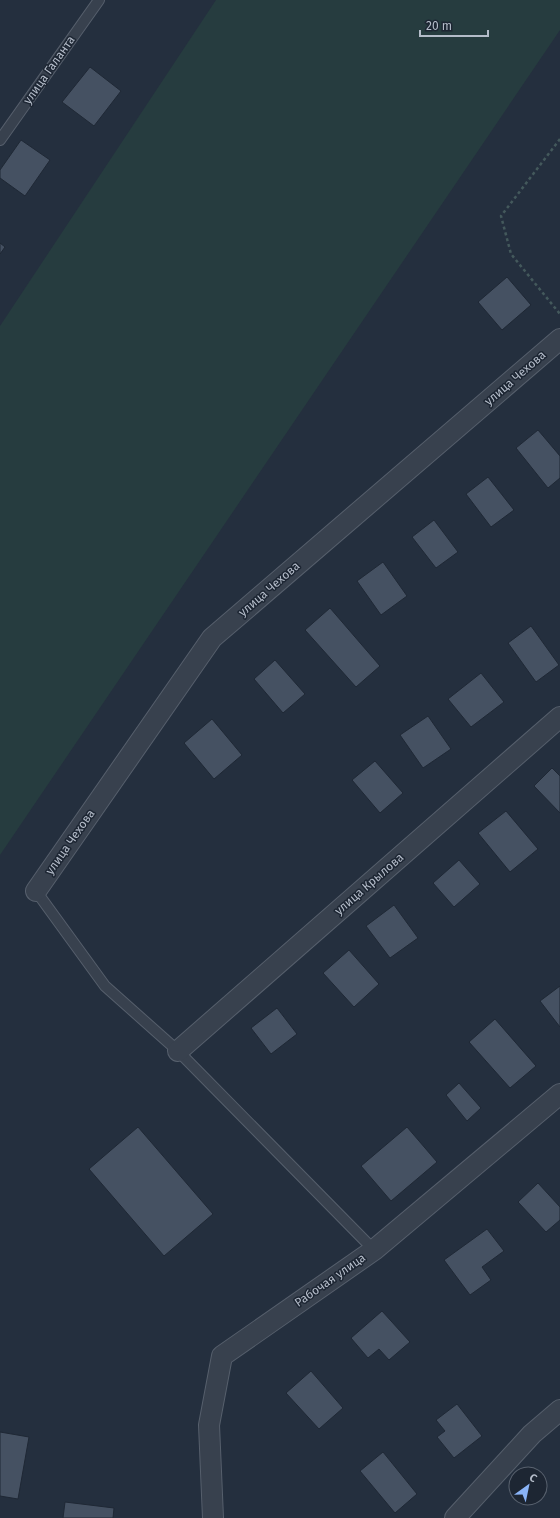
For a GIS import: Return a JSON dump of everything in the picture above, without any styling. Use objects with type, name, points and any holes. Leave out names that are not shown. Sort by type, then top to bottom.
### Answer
[{"type":"street","name":"улица Чехова","points":[[36,891],[212,638],[560,339]]},
{"type":"street","name":"улица Крылова","points":[[178,1051],[560,717]]},
{"type":"street","name":"Рабочая улица","points":[[214,1518],[209,1424],[222,1356],[374,1250],[560,1094]]},
{"type":"street","points":[[455,1518],[532,1434],[560,1410]]},
{"type":"lane","name":"улица Галанта","points":[[0,140],[99,0]]},
{"type":"lane","points":[[36,891],[105,986],[178,1051],[374,1250]]},
{"type":"path","points":[[560,139],[501,216],[511,254],[560,314]]},
{"type":"green space","points":[[216,0],[560,0],[560,30],[0,855],[0,326]]},
{"type":"building","points":[[90,67],[121,91],[94,126],[62,102]]},
{"type":"building","points":[[21,140],[50,160],[25,196],[0,178],[0,170]]},
{"type":"building","points":[[0,243],[5,247],[0,254]]},
{"type":"building","points":[[507,277],[531,305],[502,330],[478,302]]},
{"type":"building","points":[[538,430],[560,456],[560,478],[548,488],[516,448]]},
{"type":"building","points":[[488,477],[514,510],[491,527],[466,494]]},
{"type":"building","points":[[434,520],[458,552],[436,568],[412,537]]},
{"type":"building","points":[[383,562],[407,596],[381,615],[357,581]]},
{"type":"building","points":[[330,608],[380,666],[356,687],[305,630]]},
{"type":"building","points":[[531,626],[559,665],[536,682],[508,643]]},
{"type":"building","points":[[275,660],[305,694],[283,713],[254,679]]},
{"type":"building","points":[[481,673],[504,702],[471,727],[448,699]]},
{"type":"building","points":[[428,716],[451,749],[423,768],[400,735]]},
{"type":"building","points":[[212,719],[242,755],[214,779],[184,743]]},
{"type":"building","points":[[375,761],[403,793],[380,813],[352,780]]},
{"type":"building","points":[[552,768],[560,776],[560,813],[534,786]]},
{"type":"building","points":[[506,811],[538,849],[510,872],[478,833]]},
{"type":"building","points":[[459,860],[480,884],[454,907],[433,883]]},
{"type":"building","points":[[394,905],[418,938],[390,958],[366,926]]},
{"type":"building","points":[[349,950],[379,984],[354,1007],[323,973]]},
{"type":"building","points":[[560,986],[560,1027],[540,1001]]},
{"type":"building","points":[[277,1008],[297,1034],[271,1054],[251,1028]]},
{"type":"building","points":[[495,1019],[536,1066],[510,1088],[469,1042]]},
{"type":"building","points":[[459,1083],[481,1108],[467,1121],[446,1095]]},
{"type":"building","points":[[138,1127],[213,1214],[164,1256],[89,1169]]},
{"type":"building","points":[[407,1127],[437,1162],[391,1201],[361,1166]]},
{"type":"building","points":[[538,1183],[560,1207],[560,1220],[546,1232],[518,1202]]},
{"type":"building","points":[[487,1229],[504,1251],[482,1267],[491,1280],[470,1295],[444,1260]]},
{"type":"building","points":[[382,1311],[410,1342],[389,1360],[379,1349],[368,1358],[351,1338]]},
{"type":"building","points":[[311,1371],[343,1408],[319,1429],[286,1393]]},
{"type":"building","points":[[457,1404],[482,1436],[454,1458],[437,1437],[445,1431],[436,1420]]},
{"type":"building","points":[[0,1432],[29,1437],[18,1499],[0,1496]]},
{"type":"building","points":[[383,1452],[417,1494],[395,1513],[360,1471]]},
{"type":"building","points":[[65,1502],[114,1508],[113,1518],[63,1518]]}]
